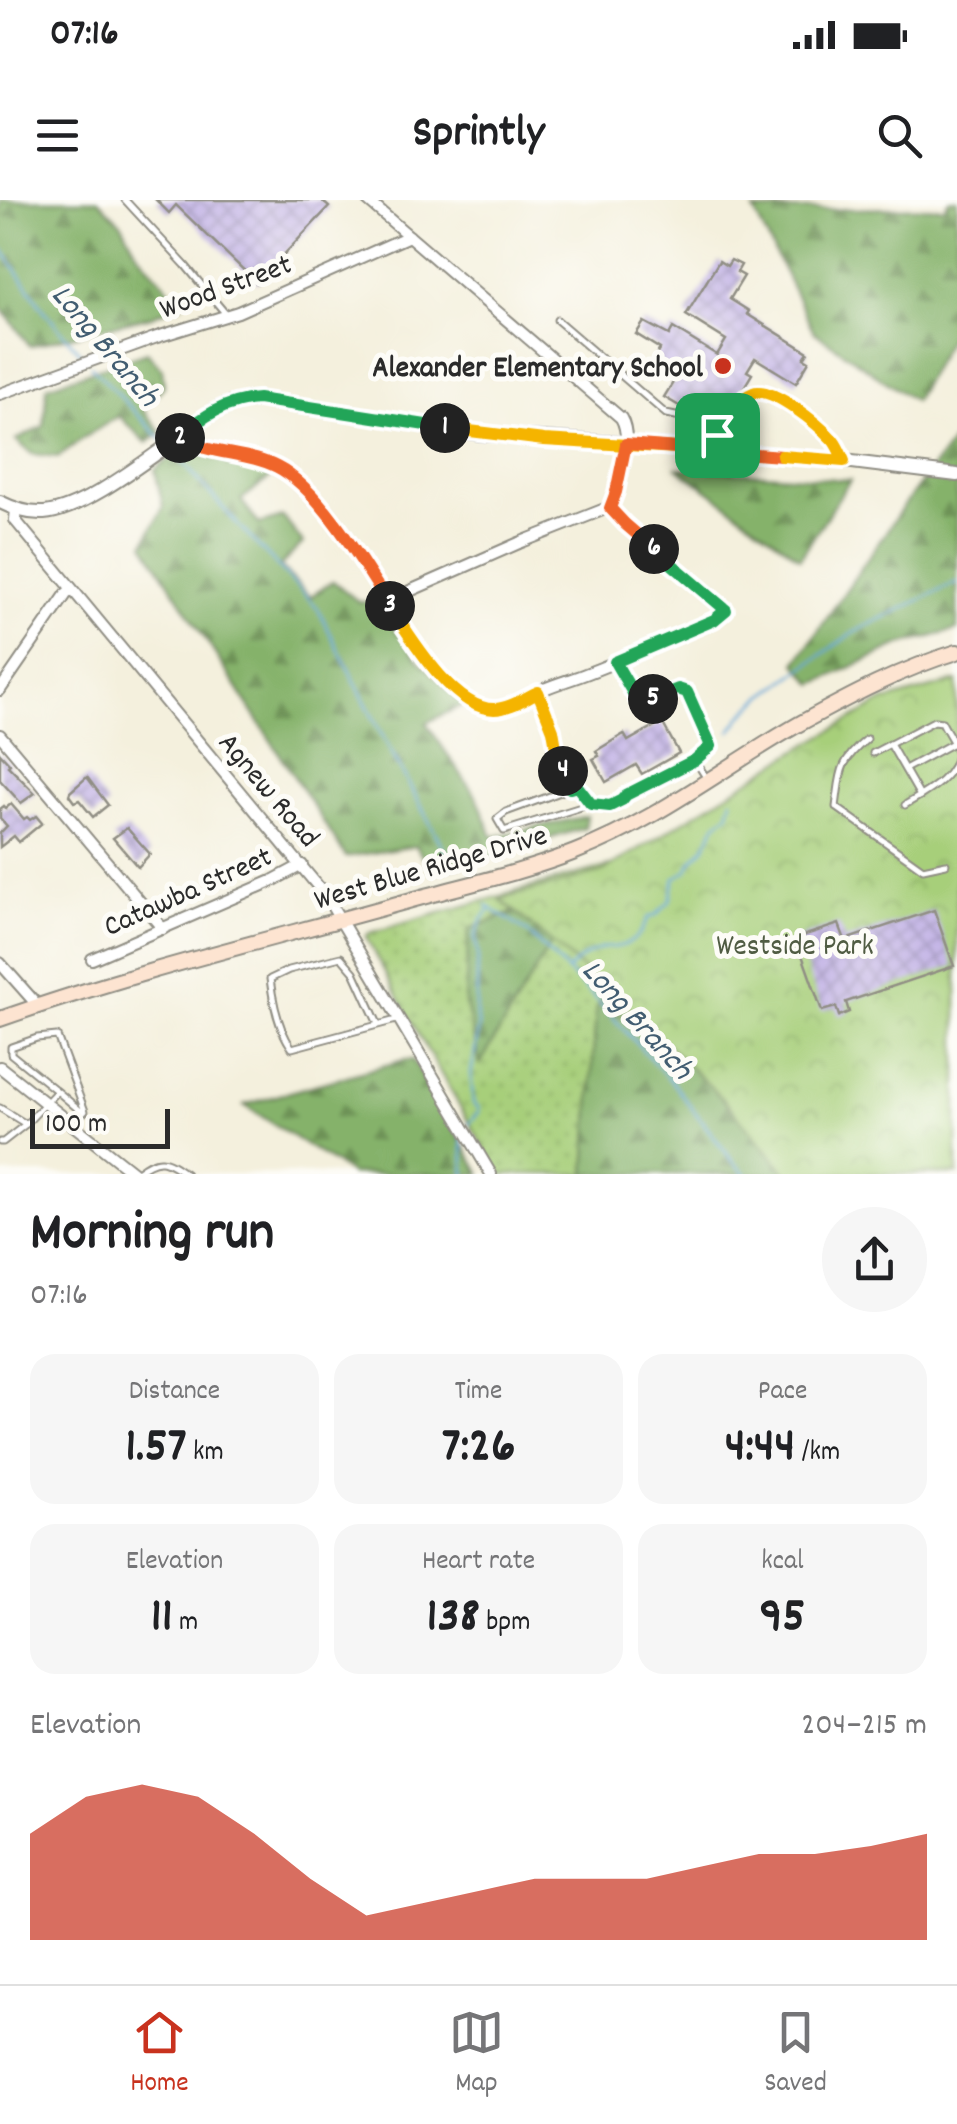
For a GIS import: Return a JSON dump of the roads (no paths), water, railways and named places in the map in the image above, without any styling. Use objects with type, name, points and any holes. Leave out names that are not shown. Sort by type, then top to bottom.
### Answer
[{"type":"main road","name":"West Blue Ridge Drive","points":[[0,1019],[572,854],[639,824],[797,725],[876,682],[957,652]]},
{"type":"street","points":[[368,200],[621,418],[626,428],[626,444],[610,508],[518,543],[387,601]]},
{"type":"street","name":"Wood Street","points":[[0,394],[226,316],[408,236]]},
{"type":"street","points":[[0,502],[31,513],[63,508],[119,479],[218,408],[258,399],[480,434],[844,461],[957,474]]},
{"type":"street","points":[[176,439],[272,465],[290,475],[344,535],[436,671],[459,693],[482,707],[502,708],[714,620],[726,610],[610,508]]},
{"type":"street","name":"Agnew Road","points":[[16,509],[15,520],[302,866],[342,920],[492,1174]]},
{"type":"street","points":[[0,690],[72,591]]},
{"type":"street","points":[[0,735],[163,928]]},
{"type":"street","name":"Catawba Street","points":[[92,959],[302,866]]},
{"type":"street","points":[[0,963],[39,1006]]},
{"type":"street","points":[[0,1067],[135,1174]]},
{"type":"lane","points":[[125,200],[226,316]]},
{"type":"lane","points":[[557,320],[666,414],[690,419],[717,435]]},
{"type":"lane","points":[[710,450],[734,410],[758,391],[771,393],[806,416],[832,439],[844,461]]},
{"type":"lane","points":[[591,804],[577,786],[506,812],[498,819],[504,831],[591,804],[610,806],[695,760],[711,746],[687,692],[678,689],[640,705],[615,662]]},
{"type":"lane","points":[[538,692],[570,788]]},
{"type":"lane","points":[[873,753],[934,720],[942,722],[956,750],[954,768],[950,776],[905,805]]},
{"type":"lane","points":[[867,739],[842,766],[836,807],[923,869],[946,864]]},
{"type":"lane","points":[[905,770],[953,743]]},
{"type":"lane","points":[[890,744],[920,796]]},
{"type":"lane","points":[[695,760],[709,782]]},
{"type":"lane","points":[[378,1024],[354,972],[342,957],[289,970],[270,979],[284,1038],[292,1048],[400,1018]]},
{"type":"lane","points":[[57,1036],[85,1112],[56,1092],[10,1054],[9,1048],[36,1038],[57,1036]]},
{"type":"lane","points":[[0,1142],[26,1124],[56,1092]]},
{"type":"lane","points":[[0,1108],[26,1124]]},
{"type":"lane","points":[[135,1174],[156,1160],[168,1161],[186,1174]]},
{"type":"waterway","name":"Long Branch","points":[[0,246],[46,313],[86,360]]},
{"type":"waterway","name":"Long Branch","points":[[91,366],[165,443]]},
{"type":"waterway","name":"Long Branch","points":[[171,449],[317,607],[451,862]]},
{"type":"waterway","points":[[731,731],[762,697],[854,632],[957,582]]},
{"type":"waterway","points":[[568,970],[593,952],[625,944],[638,936],[648,918],[670,901],[675,878],[688,870],[715,826],[728,815],[732,799]]},
{"type":"waterway","name":"Long Branch","points":[[487,906],[526,931],[595,998],[672,1082],[746,1174]]},
{"type":"waterway","points":[[469,1124],[479,1112],[473,1103],[471,1074],[479,1026],[475,937],[491,908]]},
{"type":"waterway","points":[[462,1136],[465,1174]]},
{"type":"place","name":"Alexander Elementary School","points":[[723,366]]},
{"type":"park label","name":"Westside Park","points":[[795,944]]}]
